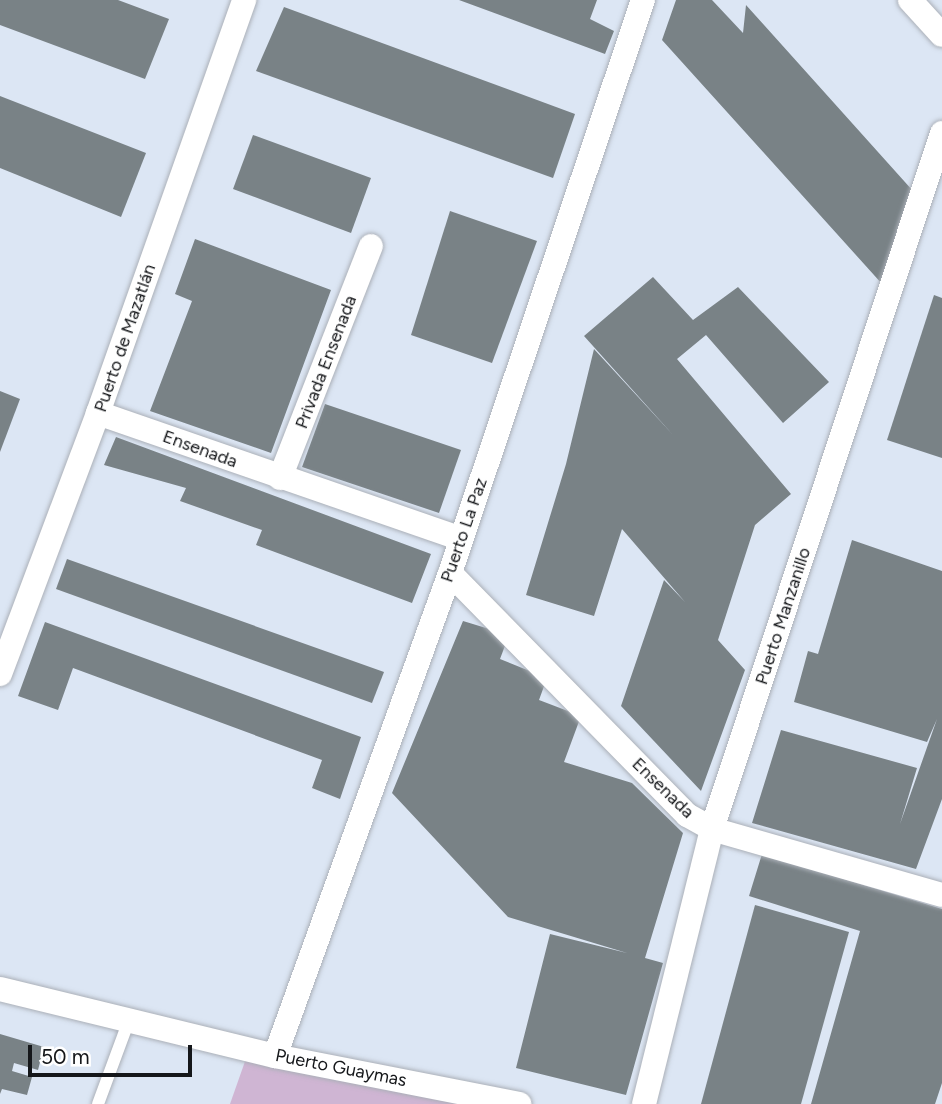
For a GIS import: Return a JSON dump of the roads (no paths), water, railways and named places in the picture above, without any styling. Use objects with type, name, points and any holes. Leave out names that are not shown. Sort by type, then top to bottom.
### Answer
[{"type":"street","name":"Puerto de Mazatlán","points":[[0,674],[98,413],[244,0]]},
{"type":"street","name":"Puerto La Paz","points":[[275,1056],[450,573],[643,0]]},
{"type":"street","points":[[910,0],[942,35]]},
{"type":"street","name":"Puerto Manzanillo","points":[[644,1104],[712,830],[942,133]]},
{"type":"street","name":"Privada Ensenada","points":[[280,478],[371,246]]},
{"type":"street","name":"Ensenada","points":[[98,413],[461,539]]},
{"type":"street","name":"Ensenada","points":[[450,573],[687,815],[712,830],[942,895]]},
{"type":"street","name":"Puerto Guaymas","points":[[0,989],[275,1056],[519,1104]]},
{"type":"lane","points":[[98,1104],[129,1020]]}]
